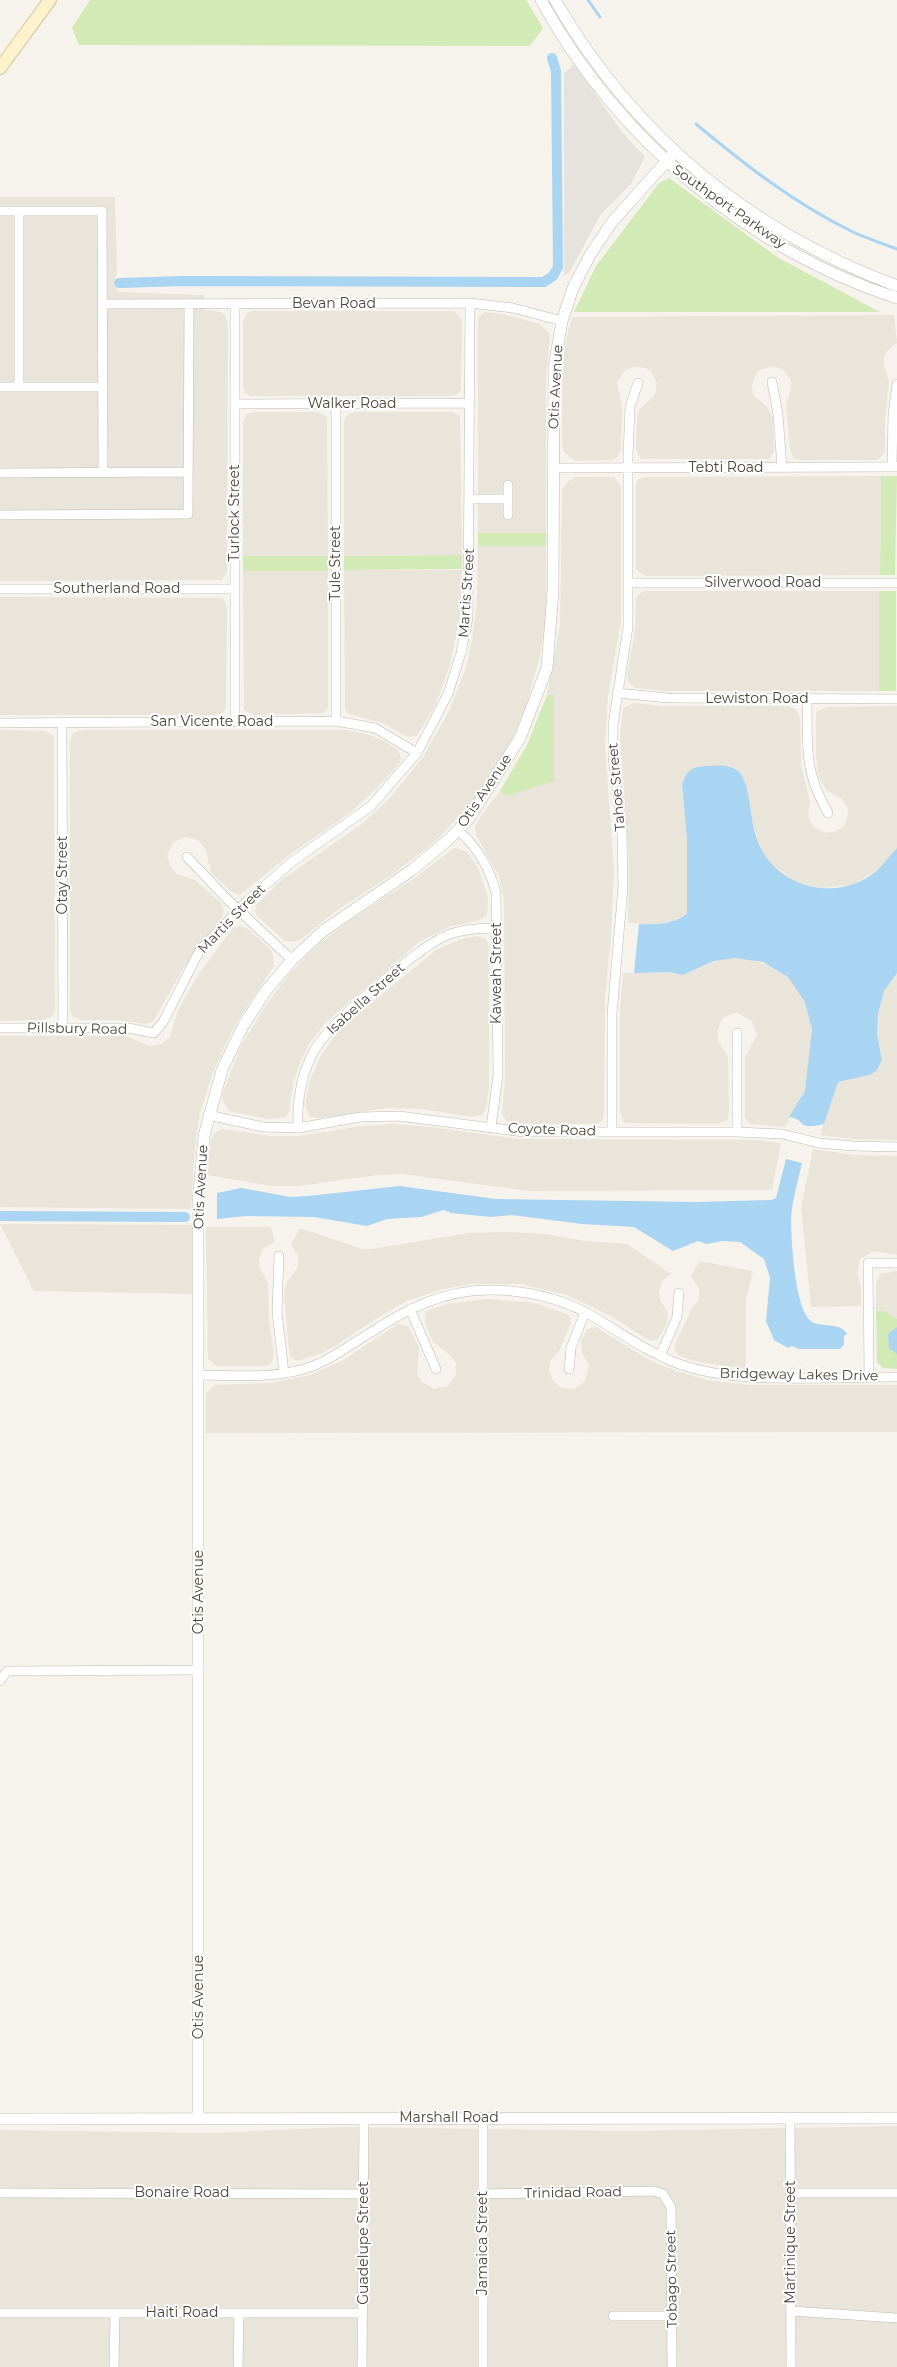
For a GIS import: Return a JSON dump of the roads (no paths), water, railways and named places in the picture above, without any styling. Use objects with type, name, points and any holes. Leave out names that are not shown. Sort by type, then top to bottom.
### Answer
[{"type":"main road","points":[[0,68],[50,0]]},
{"type":"street","name":"Southport Parkway","points":[[541,0],[575,55],[621,115],[666,161],[710,196],[805,259],[847,280],[897,298]]},
{"type":"street","name":"Southport Parkway","points":[[555,0],[579,41],[631,106],[674,152],[717,187],[811,249],[852,269],[897,286]]},
{"type":"street","name":"Otis Avenue","points":[[198,2118],[198,1203],[200,1157],[208,1115],[222,1070],[243,1026],[265,992],[292,960],[323,931],[412,870],[458,830],[479,802],[520,738],[547,668],[553,591],[554,367],[562,321],[573,288],[590,255],[612,222],[674,152]]},
{"type":"street","points":[[0,211],[102,211],[103,472]]},
{"type":"street","points":[[19,211],[19,387]]},
{"type":"street","name":"Bevan Road","points":[[103,304],[470,304],[513,308],[562,321]]},
{"type":"street","points":[[0,515],[188,514],[189,304]]},
{"type":"street","name":"Turlock Street","points":[[235,304],[235,722]]},
{"type":"street","name":"Martis Street","points":[[154,1033],[163,1022],[200,950],[239,910],[293,861],[370,806],[417,753],[448,694],[462,653],[468,611],[470,304]]},
{"type":"street","points":[[772,382],[778,414],[782,468]]},
{"type":"street","name":"Tahoe Street","points":[[612,1132],[612,1014],[623,887],[622,826],[613,758],[613,725],[628,627],[630,407],[638,383]]},
{"type":"street","points":[[895,467],[893,414],[897,384]]},
{"type":"street","points":[[0,388],[103,387]]},
{"type":"street","name":"Walker Road","points":[[235,404],[469,403]]},
{"type":"street","name":"Tule Street","points":[[336,404],[336,721]]},
{"type":"street","name":"Tebti Road","points":[[554,468],[895,467]]},
{"type":"street","points":[[0,472],[188,472]]},
{"type":"street","points":[[508,485],[508,515]]},
{"type":"street","points":[[470,498],[508,498]]},
{"type":"street","name":"Silverwood Road","points":[[629,583],[897,583]]},
{"type":"street","name":"Southerland Road","points":[[0,589],[234,589]]},
{"type":"street","name":"Lewiston Road","points":[[617,693],[668,698],[897,699]]},
{"type":"street","points":[[807,699],[807,750],[810,776],[828,813]]},
{"type":"street","name":"San Vicente Road","points":[[0,723],[336,721],[375,728],[417,753]]},
{"type":"street","name":"Otay Street","points":[[62,723],[63,1028]]},
{"type":"street","name":"Kaweah Street","points":[[458,830],[476,849],[491,872],[496,893],[498,1075],[492,1127]]},
{"type":"street","points":[[187,857],[292,960]]},
{"type":"street","name":"Isabella Street","points":[[298,1128],[299,1092],[303,1077],[314,1051],[331,1028],[432,942],[459,932],[497,928]]},
{"type":"street","name":"Pillsbury Road","points":[[0,1028],[128,1028],[154,1033]]},
{"type":"street","points":[[737,1033],[737,1132]]},
{"type":"street","name":"Coyote Road","points":[[208,1115],[263,1127],[298,1128],[360,1117],[399,1116],[524,1132],[737,1132],[782,1134],[818,1142],[854,1146],[897,1147]]},
{"type":"street","points":[[279,1256],[277,1312],[284,1373]]},
{"type":"street","points":[[869,1376],[868,1263],[897,1263]]},
{"type":"street","name":"Bridgeway Lakes Drive","points":[[198,1375],[284,1373],[304,1369],[322,1362],[410,1308],[461,1292],[487,1290],[522,1292],[536,1295],[585,1312],[660,1356],[680,1364],[724,1374],[752,1377],[897,1377]]},
{"type":"street","points":[[660,1356],[677,1318],[679,1293]]},
{"type":"street","points":[[410,1308],[436,1369]]},
{"type":"street","points":[[569,1369],[571,1348],[585,1312]]},
{"type":"street","points":[[0,1681],[6,1671],[199,1670]]},
{"type":"street","name":"Guadelupe Street","points":[[362,2367],[364,2313],[364,2118]]},
{"type":"street","name":"Jamaica Street","points":[[483,2118],[483,2367]]},
{"type":"street","name":"Martinique Street","points":[[790,2118],[791,2367]]},
{"type":"street","name":"Marshall Road","points":[[0,2119],[897,2118]]},
{"type":"street","name":"Trinidad Road","points":[[482,2194],[654,2191],[662,2194]]},
{"type":"street","name":"Bonaire Road","points":[[0,2193],[364,2194]]},
{"type":"street","points":[[791,2193],[897,2193]]},
{"type":"street","name":"Tobago Street","points":[[662,2194],[671,2207],[672,2367]]},
{"type":"street","points":[[792,2311],[897,2318]]},
{"type":"street","name":"Haiti Road","points":[[0,2313],[364,2313]]},
{"type":"street","points":[[114,2313],[114,2367]]},
{"type":"street","points":[[238,2313],[238,2367]]},
{"type":"street","points":[[613,2316],[672,2316]]},
{"type":"water","points":[[728,766],[740,773],[744,779],[757,839],[765,855],[776,868],[790,878],[805,885],[839,888],[855,883],[875,872],[897,848],[897,973],[884,991],[878,1014],[877,1033],[882,1060],[877,1070],[870,1075],[838,1082],[824,1124],[809,1126],[789,1117],[805,1091],[812,1029],[805,1002],[788,977],[763,962],[735,958],[714,961],[683,975],[670,972],[634,973],[639,924],[664,923],[676,920],[687,914],[687,840],[682,784],[687,773],[694,768]]},
{"type":"water","points":[[786,1159],[802,1163],[791,1219],[793,1255],[799,1298],[807,1317],[811,1321],[821,1325],[838,1327],[847,1334],[844,1336],[844,1345],[840,1349],[799,1349],[792,1346],[788,1348],[774,1340],[766,1321],[770,1278],[764,1259],[740,1242],[722,1241],[707,1244],[698,1241],[673,1251],[634,1227],[582,1224],[512,1215],[491,1217],[451,1213],[444,1210],[421,1217],[387,1219],[367,1226],[314,1217],[246,1216],[217,1219],[217,1193],[241,1188],[291,1197],[400,1186],[496,1199],[696,1202],[771,1200],[776,1198]]},
{"type":"water","points":[[897,1327],[897,1354],[889,1348],[888,1334]]},
{"type":"waterway","points":[[588,0],[600,17]]},
{"type":"waterway","points":[[119,283],[185,281],[544,282],[553,276],[558,267],[556,71],[552,58]]},
{"type":"waterway","points":[[696,124],[732,154],[809,208],[856,234],[897,249]]},
{"type":"waterway","points":[[0,1216],[185,1217]]}]
